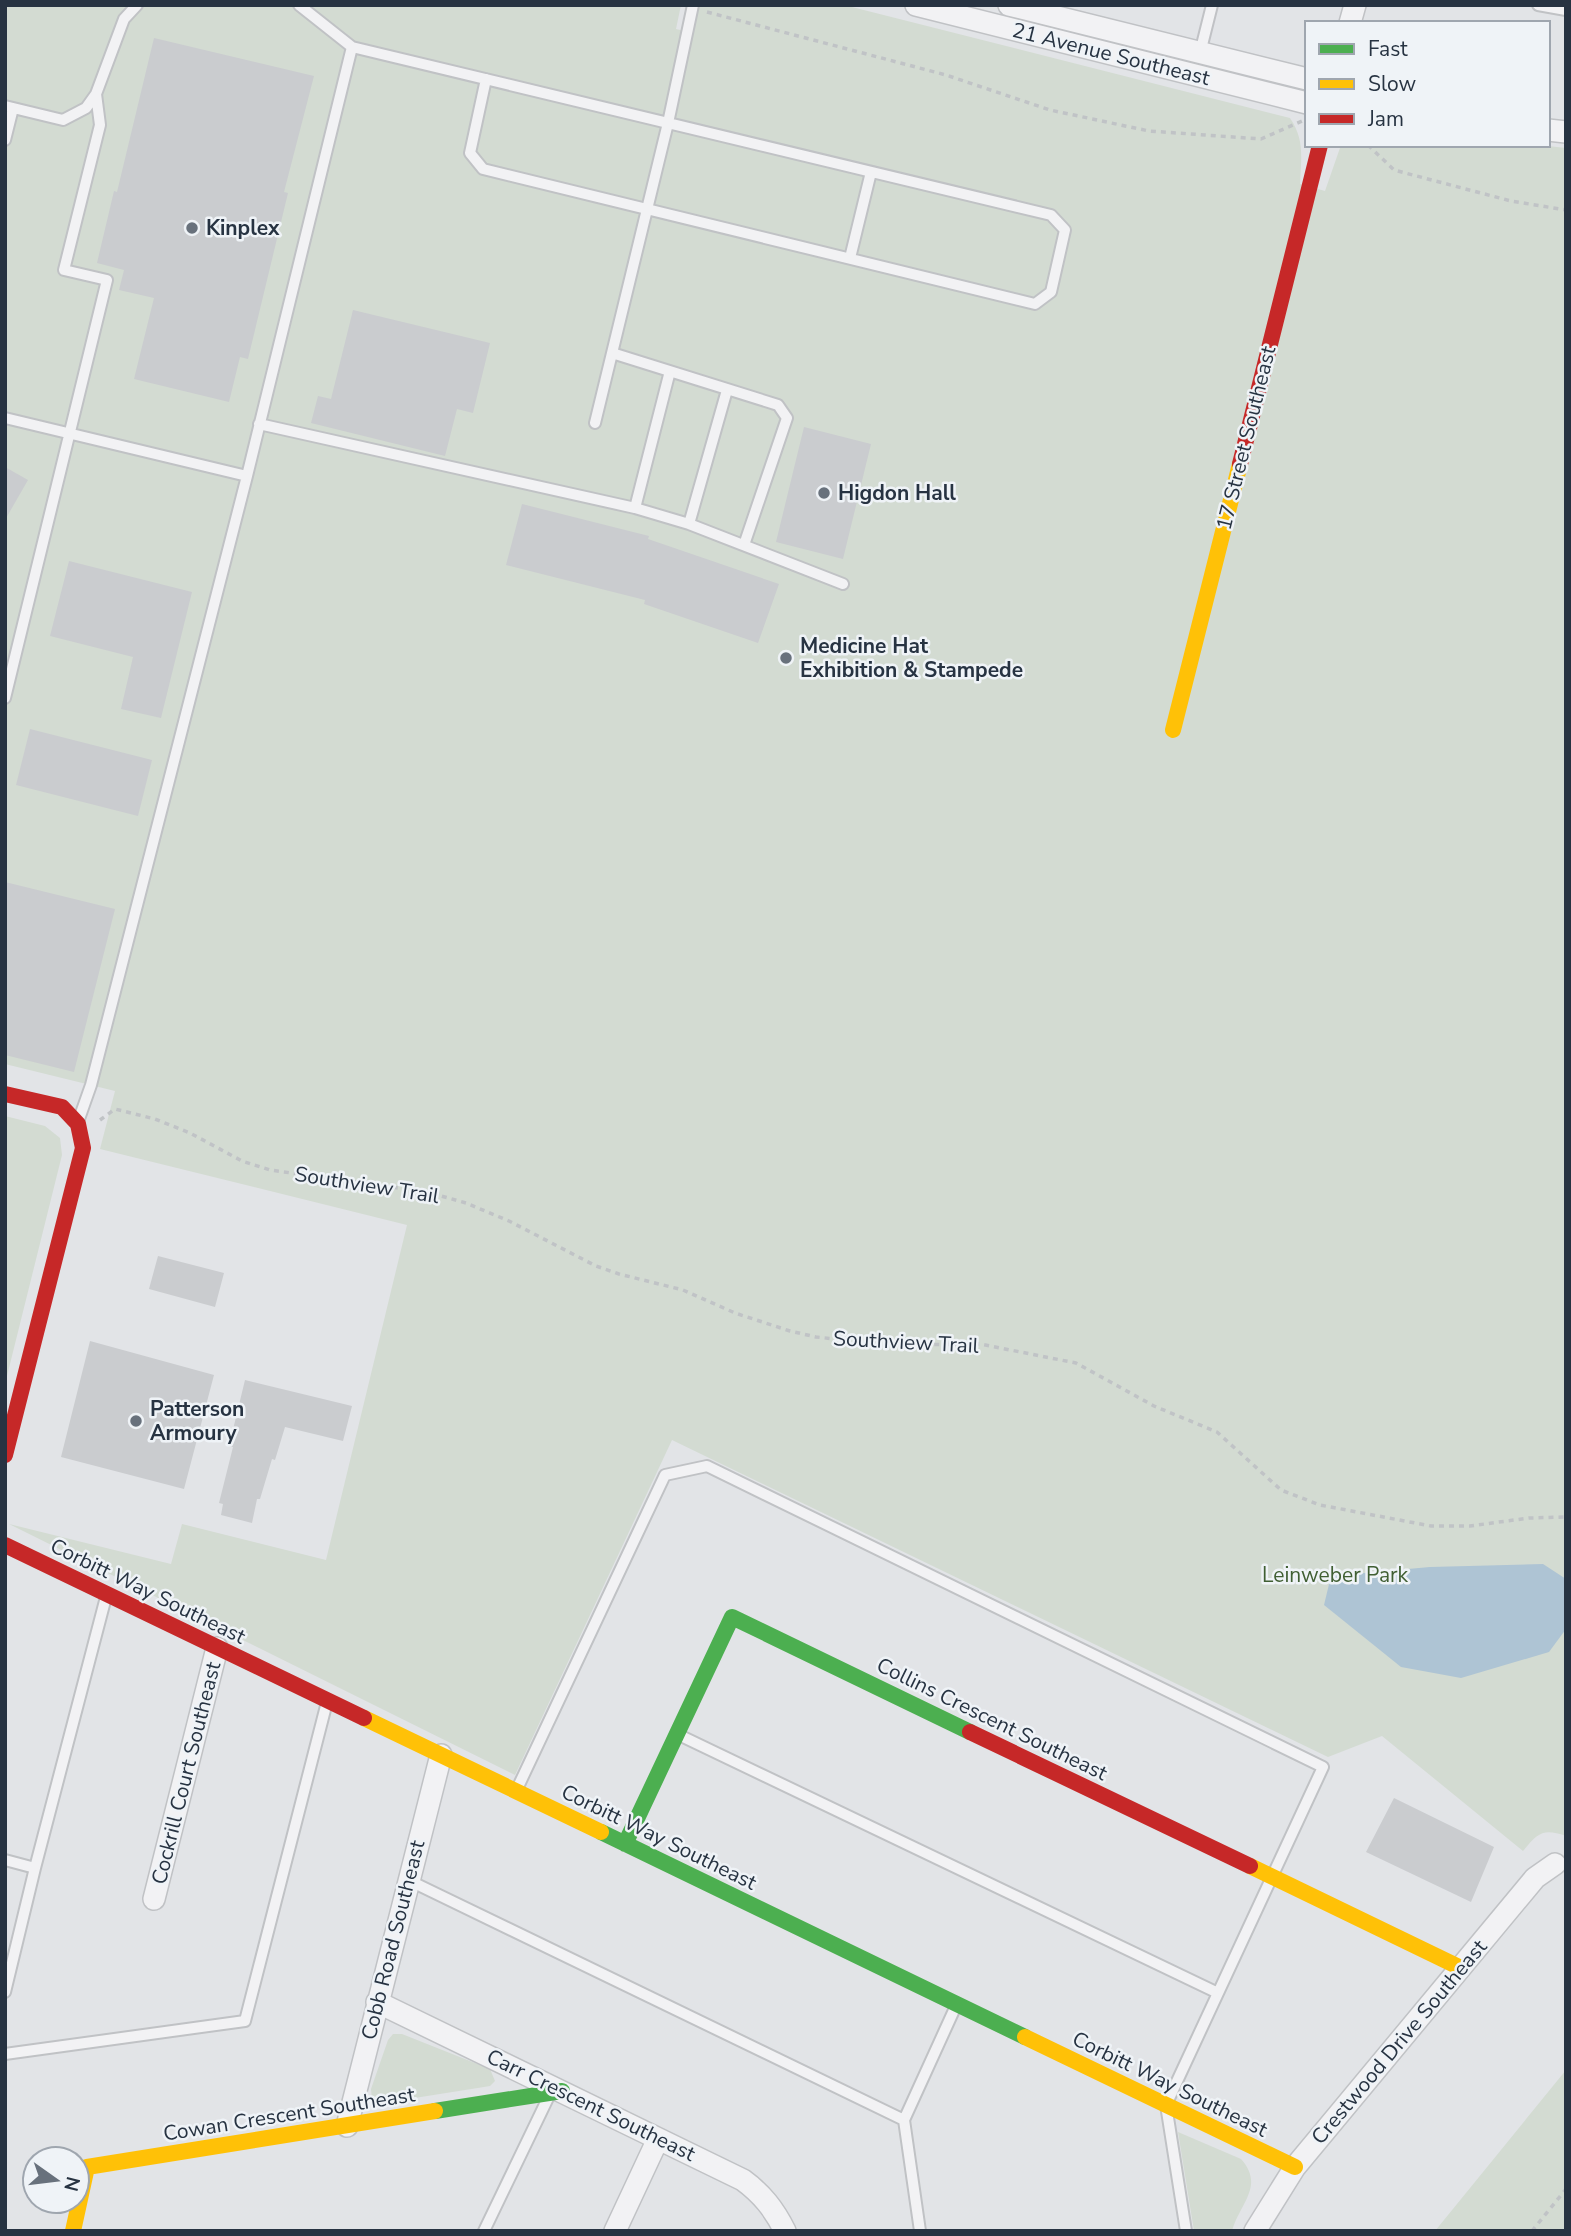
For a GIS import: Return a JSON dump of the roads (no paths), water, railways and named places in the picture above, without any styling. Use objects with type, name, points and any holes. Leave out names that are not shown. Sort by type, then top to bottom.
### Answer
[{"type":"street","name":"21 Avenue Southeast","points":[[916,5],[1305,102]]},
{"type":"street","name":"21 Avenue Southeast","points":[[1009,5],[1305,79]]},
{"type":"street","name":"17 Street Southeast","points":[[1173,730],[1319,147]]},
{"type":"street","points":[[5,1094],[62,1107],[78,1124],[83,1148],[5,1455]]},
{"type":"street","name":"Corbitt Way Southeast","points":[[5,1545],[1295,2167]]},
{"type":"street","name":"Collins Crescent Southeast","points":[[625,1844],[732,1617],[1461,1968]]},
{"type":"street","name":"Cockrill Court Southeast","points":[[154,1899],[217,1648]]},
{"type":"street","name":"Cobb Road Southeast","points":[[347,2126],[440,1755]]},
{"type":"street","name":"Crestwood Drive Southeast","points":[[1255,2231],[1295,2167],[1535,1878],[1555,1864]]},
{"type":"street","name":"Carr Crescent Southeast","points":[[377,2002],[556,2092],[743,2180],[759,2192],[775,2211],[785,2231]]},
{"type":"street","name":"Cowan Crescent Southeast","points":[[73,2231],[87,2167],[556,2092]]},
{"type":"street","points":[[615,2231],[658,2139]]},
{"type":"lane","points":[[5,140],[9,107],[63,120],[86,108],[96,94],[124,19],[137,5]]},
{"type":"lane","points":[[299,5],[352,47],[486,79],[871,172],[1051,215],[1065,230],[1051,292],[1035,304],[483,169],[470,153],[486,79]]},
{"type":"lane","points":[[1200,53],[1212,5]]},
{"type":"lane","points":[[1538,5],[1566,10]]},
{"type":"lane","points":[[595,423],[668,123],[693,7]]},
{"type":"lane","points":[[78,1124],[91,1085],[247,475],[352,47]]},
{"type":"lane","points":[[5,698],[107,280],[64,270],[100,125],[96,94]]},
{"type":"lane","points":[[850,258],[871,172]]},
{"type":"lane","points":[[612,353],[778,405],[787,418],[744,545]]},
{"type":"lane","points":[[635,508],[670,371]]},
{"type":"lane","points":[[690,524],[727,390]]},
{"type":"lane","points":[[5,418],[247,475]]},
{"type":"lane","points":[[259,424],[635,508],[690,524],[843,584]]},
{"type":"lane","points":[[515,1791],[665,1475],[707,1465],[1323,1767],[1166,2105],[1186,2231]]},
{"type":"lane","points":[[5,1992],[107,1594]]},
{"type":"lane","points":[[5,2054],[245,2021],[327,1701]]},
{"type":"lane","points":[[677,1734],[1218,1993]]},
{"type":"lane","points":[[5,1860],[35,1868]]},
{"type":"lane","points":[[408,1881],[904,2120]]},
{"type":"lane","points":[[920,2231],[904,2120],[957,2004]]},
{"type":"lane","points":[[484,2231],[556,2092]]},
{"type":"water","points":[[1543,1564],[1566,1579],[1566,1629],[1549,1652],[1461,1678],[1401,1667],[1324,1605],[1331,1576],[1430,1567]]},
{"type":"place","name":"Kinplex","points":[[192,228]]},
{"type":"place","name":"Higdon Hall","points":[[824,493]]},
{"type":"place","name":"Medicine Hat Exhibition & Stampede","points":[[786,658]]},
{"type":"place","name":"Patterson Armoury","points":[[136,1421]]},
{"type":"park label","name":"Leinweber Park","points":[[1335,1575]]}]
